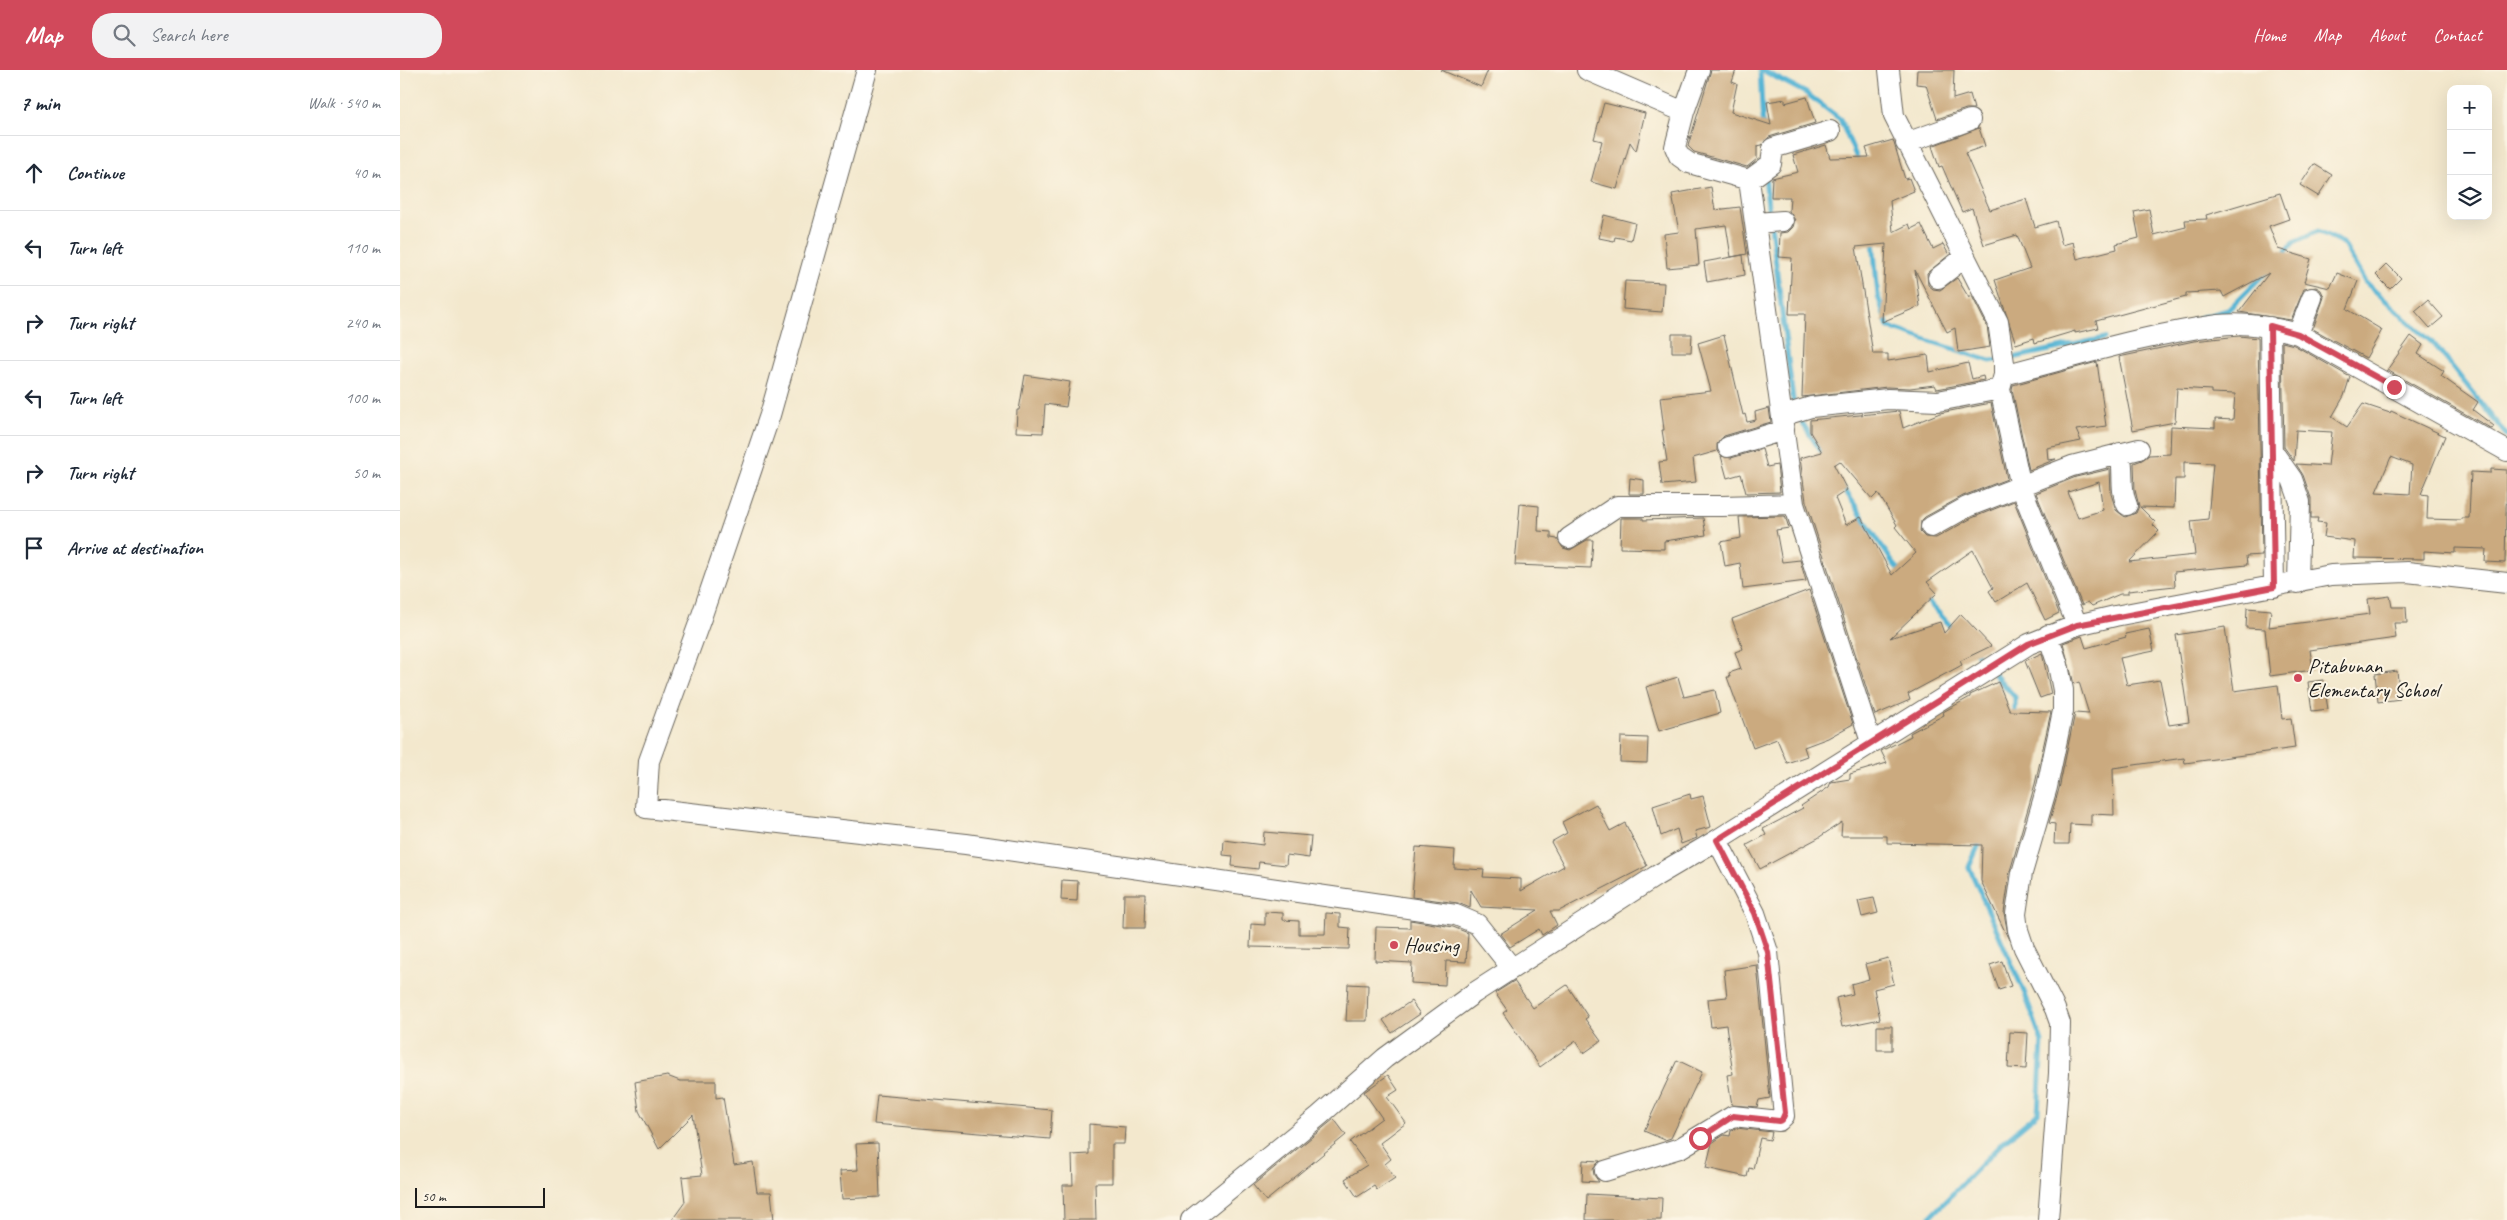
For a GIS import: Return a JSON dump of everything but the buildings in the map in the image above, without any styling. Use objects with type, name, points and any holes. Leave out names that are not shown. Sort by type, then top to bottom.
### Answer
[{"type":"street","points":[[867,70],[770,415],[702,618],[648,761],[646,808],[966,844],[1456,915],[1477,924],[1511,967]]},
{"type":"street","points":[[1587,70],[1684,112]]},
{"type":"street","points":[[1699,70],[1684,112],[1675,147],[1679,156],[1689,163],[1760,172]]},
{"type":"street","points":[[1889,70],[1888,80],[1894,116],[1998,322],[2003,369],[2021,487],[2077,625]]},
{"type":"street","points":[[1906,143],[1970,120]]},
{"type":"street","points":[[1830,131],[1773,148],[1760,172],[1769,222],[1794,504],[1871,742]]},
{"type":"street","points":[[1938,278],[1965,257]]},
{"type":"street","points":[[2298,334],[2312,298]]},
{"type":"street","points":[[1728,446],[1811,407],[1888,399],[1938,401],[2003,369],[2221,325],[2270,326],[2298,334],[2507,451]]},
{"type":"street","points":[[2270,326],[2274,452],[2274,587]]},
{"type":"street","points":[[1931,528],[1967,507],[2072,466],[2130,451],[2123,464],[2123,497],[2127,505]]},
{"type":"street","points":[[2274,452],[2292,479],[2300,502],[2298,583]]},
{"type":"street","points":[[1569,538],[1617,506],[1794,504]]},
{"type":"street","points":[[1191,1220],[1319,1116],[1385,1058],[1511,967],[2028,644],[2077,625],[2354,573],[2407,572],[2507,583]]},
{"type":"street","points":[[2048,635],[2058,665],[2063,690],[2063,711],[2047,787],[2022,873],[2016,914],[2018,930],[2024,948],[2055,1009],[2060,1023],[2059,1073],[2048,1220]]},
{"type":"street","points":[[1605,1171],[1680,1148],[1733,1116],[1779,1121],[1784,1116],[1768,952],[1755,913],[1717,840]]},
{"type":"waterway","points":[[1760,70],[1763,127]]},
{"type":"waterway","points":[[1762,70],[1806,93],[1840,119],[1859,163]]},
{"type":"waterway","points":[[1765,175],[1769,217]]},
{"type":"waterway","points":[[1771,225],[1794,407]]},
{"type":"waterway","points":[[2282,255],[2294,242],[2318,231],[2343,243],[2365,282],[2435,345],[2507,436]]},
{"type":"waterway","points":[[1873,240],[1878,296],[1888,327],[1990,361],[2000,360]]},
{"type":"waterway","points":[[2199,318],[2228,310],[2266,272]]},
{"type":"waterway","points":[[2008,359],[2105,338]]},
{"type":"waterway","points":[[1797,415],[1824,456]]},
{"type":"waterway","points":[[1843,487],[1893,563],[1902,573]]},
{"type":"waterway","points":[[1924,597],[1954,630]]},
{"type":"waterway","points":[[1972,649],[1986,665]]},
{"type":"waterway","points":[[1993,673],[2015,697],[2015,716]]},
{"type":"waterway","points":[[1927,1220],[2003,1142],[2038,1113],[2042,1042],[2025,994],[1969,867],[1981,840]]},
{"type":"place","name":"Pitabunan Elementary School","points":[[2298,678]]},
{"type":"place","name":"Housing","points":[[1394,945]]},
{"type":"route","points":[[1700,1138],[1733,1116],[1738,1115],[1779,1121],[1782,1120],[1785,1113],[1768,952],[1762,931],[1746,893],[1717,840],[2028,644],[2077,625],[2115,616],[2274,587],[2272,503],[2274,452],[2270,326],[2298,334],[2394,387]]}]
